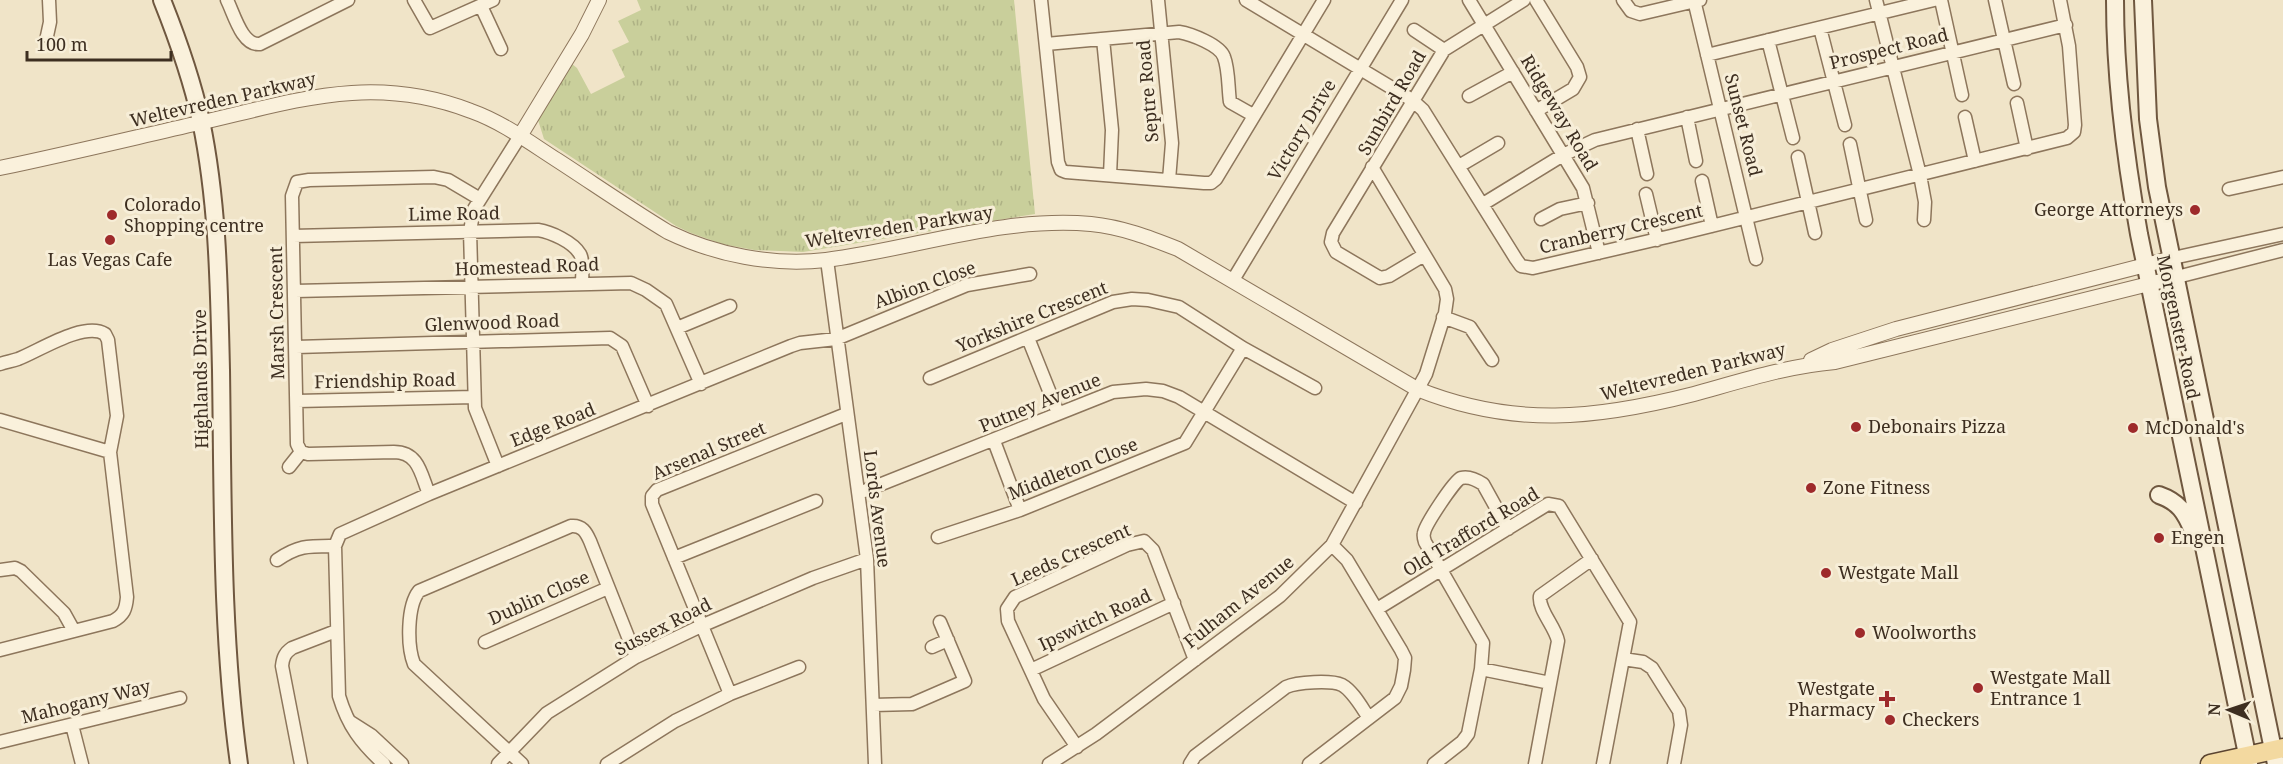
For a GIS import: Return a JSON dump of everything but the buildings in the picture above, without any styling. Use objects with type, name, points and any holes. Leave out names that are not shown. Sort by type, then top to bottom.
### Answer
[{"type":"main road","name":"Highlands Drive","points":[[162,0],[189,76],[201,122],[213,199],[217,254],[228,658],[239,764]]},
{"type":"main road","name":"Morgenster Road","points":[[2115,0],[2116,77],[2122,130],[2146,265],[2248,760]]},
{"type":"main road","name":"Morgenster Road","points":[[2143,0],[2150,146],[2277,754]]},
{"type":"main road","points":[[2159,495],[2181,507],[2203,547]]},
{"type":"main road","points":[[2210,764],[2277,754]]},
{"type":"street","points":[[47,36],[50,22],[49,0]]},
{"type":"street","points":[[227,0],[246,39],[255,45],[348,0]]},
{"type":"street","points":[[414,0],[430,28],[493,0]]},
{"type":"street","points":[[498,466],[478,419],[474,397],[470,231],[474,210],[582,34],[599,0]]},
{"type":"street","points":[[1041,0],[1058,162],[1061,170],[1204,183],[1211,183],[1216,179],[1324,0]]},
{"type":"street","name":"Septre Road","points":[[1158,0],[1172,143],[1169,180]]},
{"type":"street","name":"Victory Drive","points":[[1233,280],[1402,0]]},
{"type":"street","name":"Ridgeway Road","points":[[1469,0],[1583,188],[1599,253]]},
{"type":"street","name":"Sunbird Road","points":[[1417,389],[1426,374],[1443,317],[1447,299],[1445,289],[1372,167],[1444,50],[1524,0]]},
{"type":"street","points":[[1536,0],[1580,74],[1579,81],[1573,89],[1536,111]]},
{"type":"street","points":[[1623,0],[1631,11],[1640,14],[1696,1]]},
{"type":"street","points":[[1876,0],[1920,175],[1925,202],[1924,220]]},
{"type":"street","points":[[1707,55],[1934,0]]},
{"type":"street","points":[[1941,0],[1962,95]]},
{"type":"street","points":[[1995,0],[2014,84]]},
{"type":"street","name":"Cranberry Crescent","points":[[1254,2],[1302,35],[1412,100],[1429,117],[1516,259],[1525,267],[1533,268],[1657,240],[1746,216],[2067,138],[2074,129],[2066,25],[2060,0]]},
{"type":"street","name":"Sunset Road","points":[[1696,1],[1756,259]]},
{"type":"street","points":[[481,6],[501,49]]},
{"type":"street","name":"Prospect Road","points":[[1483,204],[1563,155],[1595,140],[2066,25]]},
{"type":"street","points":[[1820,28],[1845,125]]},
{"type":"street","points":[[1414,30],[1444,50]]},
{"type":"street","points":[[1046,44],[1161,33],[1190,34],[1219,50],[1224,57],[1230,102],[1253,115]]},
{"type":"street","points":[[1103,39],[1112,130],[1110,176]]},
{"type":"street","points":[[1768,40],[1793,138]]},
{"type":"street","points":[[1469,96],[1513,72]]},
{"type":"street","name":"Weltevreden Parkway","points":[[0,168],[306,97],[332,93],[385,93],[441,101],[470,110],[520,135],[646,219],[691,243],[728,254],[753,258],[826,260],[1015,226],[1073,223],[1114,227],[1155,239],[1178,249],[1417,389],[1440,398],[1513,414],[1576,416],[1606,414],[1801,365],[1835,362],[2283,250]]},
{"type":"street","points":[[2017,103],[2027,149]]},
{"type":"street","points":[[1687,117],[1696,161]]},
{"type":"street","points":[[1965,117],[1975,161]]},
{"type":"street","points":[[1638,129],[1647,174]]},
{"type":"street","points":[[1459,166],[1498,143]]},
{"type":"street","points":[[1850,144],[1866,219]]},
{"type":"street","points":[[1798,158],[1815,232]]},
{"type":"street","points":[[1372,167],[1333,233],[1331,242],[1336,252],[1380,278],[1389,276],[1424,255]]},
{"type":"street","name":"Marsh Crescent","points":[[301,452],[297,444],[293,236],[293,188],[297,182],[434,177],[448,180],[480,199]]},
{"type":"street","points":[[2229,189],[2283,177]]},
{"type":"street","points":[[1702,181],[1712,226]]},
{"type":"street","points":[[1646,194],[1657,240]]},
{"type":"street","points":[[1541,219],[1560,209],[1588,203]]},
{"type":"street","name":"Lime Road","points":[[293,236],[538,230],[548,232],[574,247],[580,254],[582,283]]},
{"type":"street","name":"Weltevreden Parkway","points":[[1801,365],[1832,350],[1896,328],[2173,258],[2283,234]]},
{"type":"street","name":"Lords Avenue","points":[[826,260],[867,559],[875,764]]},
{"type":"street","name":"Albion Close","points":[[836,339],[967,285],[1030,274]]},
{"type":"street","name":"Homestead Road","points":[[295,291],[582,283],[631,284],[646,290],[666,304],[701,384]]},
{"type":"street","name":"Yorkshire Crescent","points":[[930,378],[1113,302],[1132,298],[1160,301],[1179,307],[1244,348],[1315,388]]},
{"type":"street","points":[[677,328],[730,306]]},
{"type":"street","points":[[1443,317],[1470,327],[1492,360]]},
{"type":"street","points":[[0,364],[17,360],[63,338],[96,330],[105,334],[108,340],[117,416],[110,452],[127,597],[126,608],[122,616],[112,621],[0,650]]},
{"type":"street","points":[[1028,338],[1058,413]]},
{"type":"street","name":"Glenwood Road","points":[[296,346],[613,339],[622,346],[648,406]]},
{"type":"street","name":"Edge Road","points":[[335,546],[340,534],[346,530],[429,494],[791,346],[836,339]]},
{"type":"street","points":[[1204,412],[1244,348]]},
{"type":"street","name":"Putney Avenue","points":[[859,493],[1113,392],[1146,389],[1172,394],[1356,503]]},
{"type":"street","name":"Fulham Avenue","points":[[1049,764],[1077,747],[1280,596],[1332,545],[1417,389]]},
{"type":"street","name":"Friendship Road","points":[[297,401],[474,397]]},
{"type":"street","name":"Middleton Close","points":[[938,537],[1020,510],[1185,443],[1204,412]]},
{"type":"street","name":"Arsenal Street","points":[[730,694],[700,626],[652,504],[652,496],[655,491],[846,414]]},
{"type":"street","points":[[0,420],[110,452]]},
{"type":"street","points":[[994,441],[1020,510]]},
{"type":"street","points":[[289,467],[301,452],[308,454],[408,454],[415,461],[429,494]]},
{"type":"street","points":[[1434,764],[1467,736],[1483,648],[1481,637],[1425,542],[1424,532],[1459,479],[1476,480],[1483,484],[1508,529]]},
{"type":"street","points":[[674,558],[816,501]]},
{"type":"street","name":"Old Trafford Road","points":[[1377,609],[1548,504],[1555,504],[1563,510],[1629,620],[1603,764]]},
{"type":"street","points":[[522,764],[414,664],[411,650],[411,610],[414,596],[418,591],[575,525],[582,528],[587,535],[636,657]]},
{"type":"street","name":"Leeds Crescent","points":[[1077,747],[1055,718],[1008,621],[1007,609],[1015,597],[1140,541],[1154,550],[1195,660]]},
{"type":"street","points":[[1309,764],[1395,698],[1401,686],[1405,662],[1401,650],[1347,560],[1332,545]]},
{"type":"street","points":[[277,560],[288,552],[303,546],[335,546],[339,696],[359,740],[384,764]]},
{"type":"street","name":"Sussex Road","points":[[498,764],[547,713],[636,657],[700,626],[867,559]]},
{"type":"street","points":[[1535,764],[1558,651],[1555,628],[1540,606],[1540,596],[1592,559]]},
{"type":"street","points":[[0,570],[15,568],[21,571],[55,603],[69,620],[74,631]]},
{"type":"street","name":"Dublin Close","points":[[485,642],[608,588]]},
{"type":"street","name":"Ipswitch Road","points":[[1031,670],[1174,603]]},
{"type":"street","points":[[873,705],[912,704],[965,681],[940,622]]},
{"type":"street","points":[[301,764],[282,666],[283,658],[292,648],[336,631]]},
{"type":"street","points":[[932,647],[948,640]]},
{"type":"street","points":[[1623,659],[1643,663],[1652,668],[1679,711],[1681,725],[1678,763]]},
{"type":"street","points":[[607,764],[675,721],[730,694],[799,667]]},
{"type":"street","points":[[1481,669],[1550,683]]},
{"type":"street","points":[[1190,764],[1195,756],[1294,683],[1341,685],[1351,694],[1369,718]]},
{"type":"street","name":"Mahogany Way","points":[[0,742],[180,698]]},
{"type":"street","points":[[349,721],[371,735],[402,764]]},
{"type":"street","points":[[72,725],[82,764]]},
{"type":"green space","points":[[637,0],[1014,0],[1035,214],[803,252],[754,250],[722,244],[676,226],[544,139],[538,120],[572,64],[577,68],[591,94],[625,77],[612,50],[629,42],[618,21],[641,10]]},
{"type":"place","name":"George Attorneys","points":[[2195,210]]},
{"type":"place","name":"Colorado Shopping centre","points":[[112,215]]},
{"type":"place","name":"Las Vegas Cafe","points":[[110,240]]},
{"type":"place","name":"Debonairs Pizza","points":[[1856,427]]},
{"type":"place","name":"McDonald's","points":[[2133,428]]},
{"type":"place","name":"Zone Fitness","points":[[1811,488]]},
{"type":"place","name":"Engen","points":[[2159,538]]},
{"type":"place","name":"Westgate Mall","points":[[1826,573]]},
{"type":"place","name":"Woolworths","points":[[1860,633]]},
{"type":"place","name":"Westgate Mall Entrance 1","points":[[1978,688]]},
{"type":"place","name":"Westgate Pharmacy","points":[[1887,699]]},
{"type":"place","name":"Checkers","points":[[1890,720]]}]
